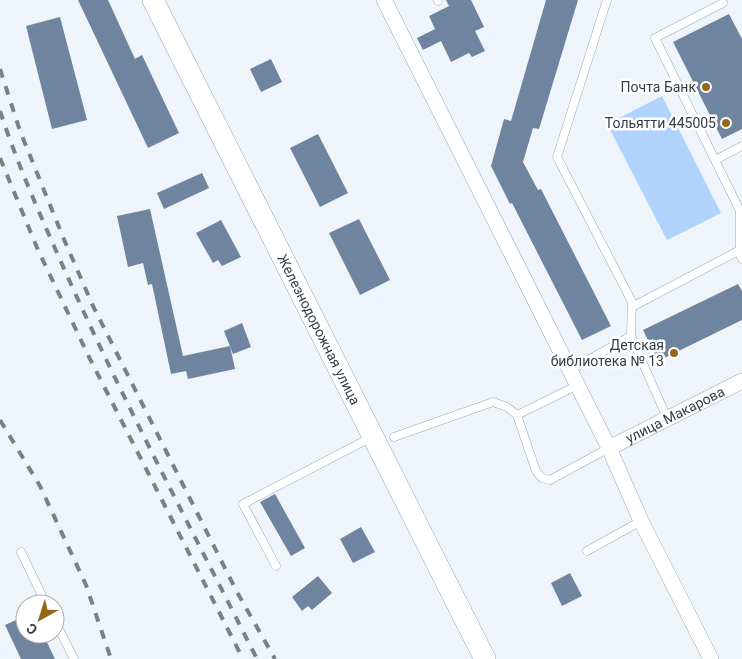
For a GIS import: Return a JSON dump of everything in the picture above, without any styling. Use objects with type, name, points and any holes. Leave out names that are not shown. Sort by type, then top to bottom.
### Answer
[{"type":"main road","name":"Железнодорожная улица","points":[[153,0],[485,659]]},
{"type":"street","points":[[384,0],[578,385],[641,521],[712,659]]},
{"type":"street","name":"улица Макарова","points":[[608,448],[742,381]]},
{"type":"lane","points":[[607,0],[557,156],[632,302],[631,336],[667,418]]},
{"type":"lane","points":[[632,307],[741,255],[741,211],[655,38],[723,3]]},
{"type":"lane","points":[[715,160],[742,146]]},
{"type":"lane","points":[[570,370],[631,336]]},
{"type":"lane","points":[[517,415],[578,385]]},
{"type":"lane","points":[[394,437],[493,402],[517,415],[536,472],[542,478],[550,480],[608,448]]},
{"type":"lane","points":[[276,566],[243,504],[373,436]]},
{"type":"lane","points":[[587,552],[641,521]]},
{"type":"lane","points":[[20,552],[41,594]]},
{"type":"lane","points":[[65,641],[74,659]]},
{"type":"shaded area","points":[[662,96],[721,213],[667,240],[607,124]]},
{"type":"building","points":[[78,0],[108,0],[135,59],[142,55],[179,133],[148,148]]},
{"type":"building","points":[[446,0],[471,0],[484,27],[475,31],[485,51],[472,57],[469,53],[451,62],[441,41],[423,50],[417,38],[435,29],[429,16],[449,6]]},
{"type":"building","points":[[546,0],[578,0],[539,129],[533,128],[523,162],[538,190],[541,189],[611,326],[582,340],[491,166],[504,119],[511,121]]},
{"type":"building","points":[[729,14],[742,39],[742,129],[722,139],[673,42]]},
{"type":"building","points":[[60,17],[87,120],[52,129],[26,26]]},
{"type":"building","points":[[271,59],[282,82],[261,92],[250,69]]},
{"type":"building","points":[[318,134],[348,193],[320,207],[290,148]]},
{"type":"building","points":[[202,173],[209,188],[164,209],[157,193]]},
{"type":"building","points":[[150,209],[183,356],[230,346],[235,369],[188,379],[186,371],[171,374],[152,284],[148,285],[143,263],[128,267],[117,216]]},
{"type":"building","points":[[359,219],[390,280],[360,295],[329,233]]},
{"type":"building","points":[[221,220],[241,257],[222,266],[218,260],[213,263],[196,233]]},
{"type":"building","points":[[738,284],[742,291],[742,320],[658,361],[643,330]]},
{"type":"building","points":[[242,323],[251,347],[233,354],[224,331]]},
{"type":"building","points":[[275,494],[305,548],[291,556],[260,502]]},
{"type":"building","points":[[361,527],[375,552],[353,563],[340,539]]},
{"type":"building","points":[[570,573],[582,596],[562,606],[551,583]]},
{"type":"building","points":[[318,576],[332,593],[312,610],[308,606],[302,611],[292,597]]},
{"type":"building","points":[[15,620],[15,644],[48,644],[55,659],[21,659],[5,625]]},
{"type":"railway","points":[[0,69],[20,131],[93,306],[237,592],[275,659]]},
{"type":"railway","points":[[0,111],[33,197],[92,330],[257,659]]},
{"type":"railway","points":[[0,158],[38,250],[89,357],[243,659]]},
{"type":"railway","points":[[0,420],[40,486],[86,585],[111,659]]},
{"type":"place","name":"Почта Банк","points":[[706,87]]},
{"type":"place","name":"Тольятти 445005","points":[[726,123]]},
{"type":"place","name":"Детская библиотека № 13","points":[[674,353]]}]
